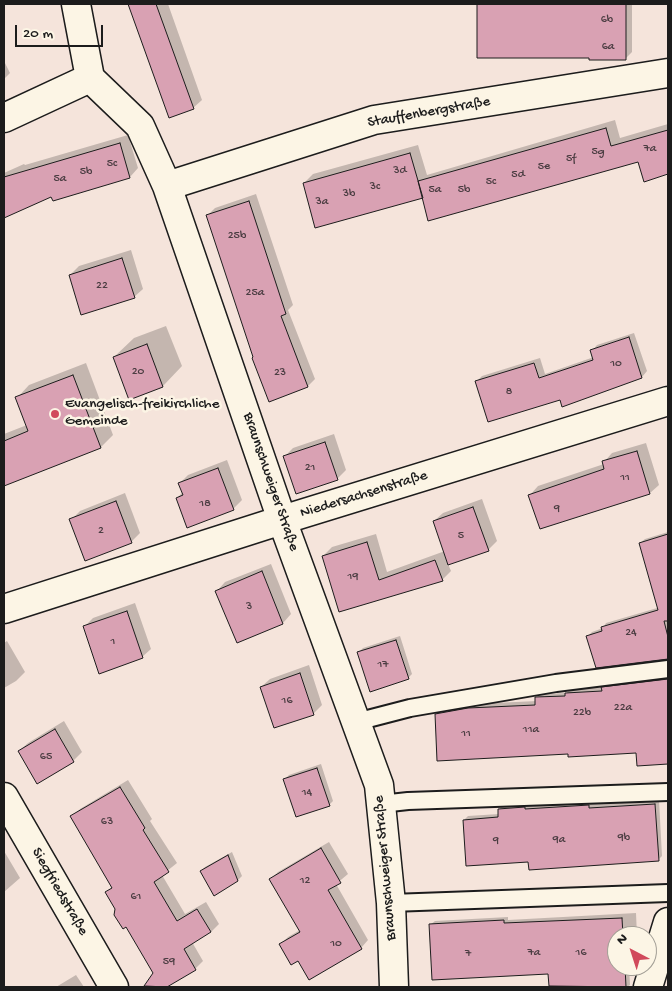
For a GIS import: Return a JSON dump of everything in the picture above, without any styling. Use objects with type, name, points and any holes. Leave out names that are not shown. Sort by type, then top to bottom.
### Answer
[{"type":"street","points":[[4,118],[90,78],[76,4]]},
{"type":"street","name":"Stauffenbergstraße","points":[[167,186],[374,120],[668,73]]},
{"type":"street","name":"Braunschweiger Straße","points":[[90,78],[140,126],[167,186],[282,520],[379,785],[391,903],[394,987]]},
{"type":"street","name":"Niedersachsenstraße","points":[[4,610],[282,520],[668,401]]},
{"type":"street","name":"Siegfriedstraße","points":[[6,805],[114,987]]},
{"type":"street","points":[[648,987],[668,922]]},
{"type":"lane","points":[[356,722],[410,708],[556,683],[668,669]]},
{"type":"lane","points":[[381,804],[408,801],[668,792]]},
{"type":"lane","points":[[391,903],[668,892]]},
{"type":"building","points":[[128,4],[156,4],[194,109],[169,118]]},
{"type":"building","points":[[477,4],[626,4],[626,60],[589,60],[589,58],[477,58]]},
{"type":"building","points":[[606,128],[611,146],[668,130],[668,174],[644,182],[638,162],[428,221],[418,181]]},
{"type":"building","points":[[120,143],[130,178],[53,201],[51,197],[4,218],[4,177]]},
{"type":"building","points":[[410,153],[423,198],[315,228],[303,183]]},
{"type":"building","points":[[249,201],[286,314],[281,316],[308,387],[269,402],[252,358],[206,215]]},
{"type":"building","points":[[122,258],[135,298],[81,315],[69,275]]},
{"type":"building","points":[[629,337],[642,378],[562,407],[560,400],[488,422],[475,381],[534,363],[539,378],[593,360],[590,350]]},
{"type":"building","points":[[147,344],[163,387],[129,400],[113,357]]},
{"type":"building","name":"Evangelisch-freikirchliche Gemeinde","points":[[73,375],[101,448],[4,486],[4,441],[28,431],[15,397]]},
{"type":"building","points":[[325,442],[338,480],[296,494],[283,456]]},
{"type":"building","points":[[637,451],[650,494],[540,529],[528,495],[604,469],[602,461]]},
{"type":"building","points":[[218,468],[234,510],[187,528],[176,498],[183,495],[178,483]]},
{"type":"building","points":[[116,501],[132,543],[85,561],[69,519]]},
{"type":"building","points":[[473,507],[489,551],[448,565],[433,521]]},
{"type":"building","points":[[668,534],[668,621],[664,621],[668,637],[668,659],[596,668],[586,636],[602,631],[601,627],[658,610],[639,543]]},
{"type":"building","points":[[367,542],[379,580],[435,560],[443,581],[339,612],[322,556]]},
{"type":"building","points":[[262,571],[283,624],[237,643],[215,591]]},
{"type":"building","points":[[127,611],[143,658],[99,674],[83,626]]},
{"type":"building","points":[[396,640],[409,679],[370,692],[357,652]]},
{"type":"building","points":[[300,673],[314,715],[274,728],[260,687]]},
{"type":"building","points":[[668,679],[668,764],[637,766],[636,753],[568,757],[568,754],[437,761],[435,714],[468,708],[535,705],[535,697],[565,696],[565,693],[602,691],[601,687]]},
{"type":"building","points":[[55,729],[74,762],[37,784],[18,751]]},
{"type":"building","points":[[317,768],[330,806],[296,817],[283,779]]},
{"type":"building","points":[[120,787],[145,828],[143,830],[169,872],[154,882],[177,921],[197,909],[211,932],[184,949],[196,970],[167,987],[144,986],[153,973],[126,927],[123,929],[114,915],[115,909],[105,892],[112,888],[70,816]]},
{"type":"building","points":[[655,804],[659,861],[529,870],[528,862],[466,866],[463,820],[498,817],[498,809],[589,805],[589,808]]},
{"type":"building","points":[[321,848],[341,883],[328,890],[362,949],[309,980],[298,961],[291,965],[279,944],[300,932],[269,879]]},
{"type":"building","points":[[228,855],[238,881],[214,896],[200,871]]},
{"type":"building","points":[[622,918],[622,926],[607,926],[607,976],[625,976],[626,987],[549,986],[548,974],[432,980],[429,924],[504,920],[504,923]]},
{"type":"place","name":"Evangelisch-freikirchliche Gemeinde","points":[[55,414]]}]
